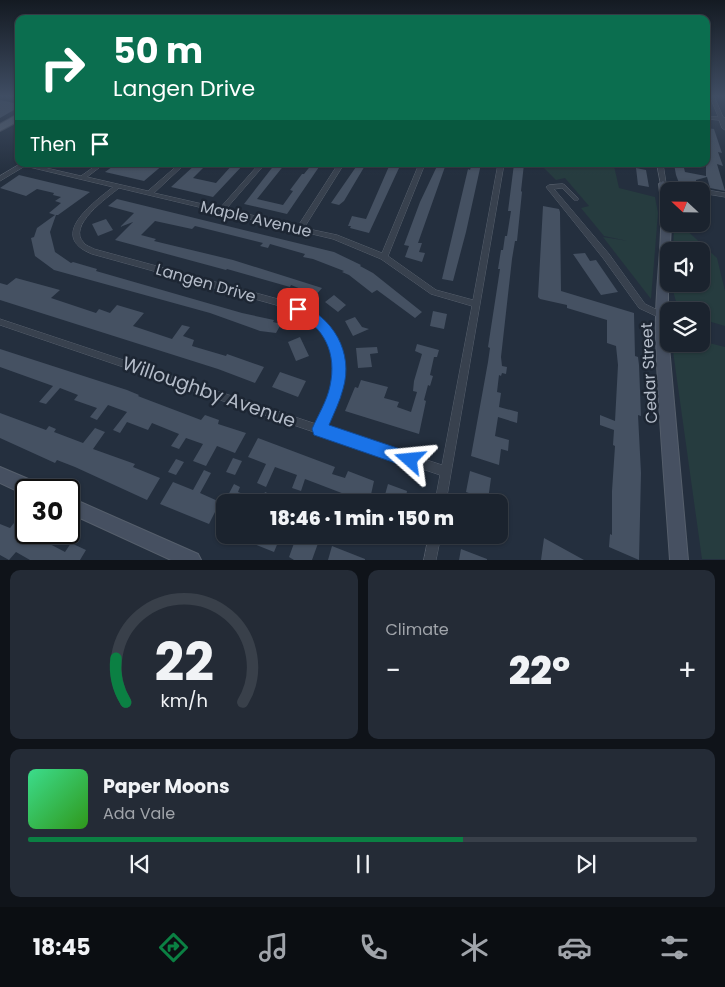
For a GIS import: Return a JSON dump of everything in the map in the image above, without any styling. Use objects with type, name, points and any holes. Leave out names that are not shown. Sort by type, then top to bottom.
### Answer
[{"type":"main road","points":[[0,128],[11,122]]},
{"type":"street","points":[[0,179],[18,167]]},
{"type":"street","name":"Maple Avenue","points":[[36,167],[350,242],[384,258],[434,292],[476,304]]},
{"type":"street","points":[[82,178],[97,167]]},
{"type":"street","points":[[149,194],[179,167]]},
{"type":"street","points":[[222,210],[259,167]]},
{"type":"street","points":[[300,229],[339,167]]},
{"type":"street","points":[[384,258],[421,167]]},
{"type":"street","points":[[442,494],[500,167]]},
{"type":"street","points":[[660,167],[663,182]]},
{"type":"street","points":[[576,200],[563,186],[550,187],[606,256],[642,306],[660,315]]},
{"type":"street","name":"Langen Drive","points":[[117,187],[86,213],[78,224],[76,235],[80,245],[92,251],[289,306],[308,313],[323,325],[335,343],[340,364],[337,388],[320,429]]},
{"type":"street","points":[[710,193],[725,196]]},
{"type":"street","name":"Cedar Street","points":[[663,302],[665,232]]},
{"type":"street","name":"Willoughby Avenue","points":[[0,322],[446,472]]},
{"type":"street","name":"Cedar Street","points":[[663,352],[679,560]]},
{"type":"street","points":[[0,475],[15,482]]},
{"type":"street","points":[[80,510],[192,560]]},
{"type":"street","points":[[430,560],[433,544]]},
{"type":"green space","points":[[543,167],[614,167],[619,188],[655,197],[658,213],[651,299],[603,237],[628,241],[604,236],[581,208],[589,206],[565,178],[556,180]]},
{"type":"green space","points":[[674,232],[688,232],[699,242],[673,242]]},
{"type":"green space","points":[[710,252],[717,258],[725,291],[725,326],[710,322],[710,302],[676,302],[673,292],[710,292]]},
{"type":"green space","points":[[710,343],[725,347],[725,559],[702,559],[673,352],[710,352]]},
{"type":"building","points":[[710,128],[714,129],[722,153],[718,152],[723,166],[717,164],[725,191],[710,188],[710,182],[707,177],[696,180],[696,182],[679,182],[675,167],[684,167],[685,172],[706,176],[706,167],[710,167]]},
{"type":"building","points":[[112,167],[160,167],[144,181],[105,172]]},
{"type":"building","points":[[193,167],[204,167],[193,178],[216,183],[230,167],[241,167],[213,197],[171,187]]},
{"type":"building","points":[[273,167],[283,167],[257,199],[283,205],[293,191],[290,190],[302,174],[310,167],[319,167],[287,214],[244,204]]},
{"type":"building","points":[[356,167],[364,167],[344,201],[339,205],[331,203]]},
{"type":"building","points":[[389,167],[398,167],[399,168],[369,233],[348,226],[352,216],[366,219]]},
{"type":"building","points":[[437,167],[445,167],[418,243],[422,243],[419,252],[425,253],[422,262],[405,257],[409,246],[404,245],[420,202]]},
{"type":"building","points":[[471,167],[480,167],[466,232],[453,281],[442,279],[468,169],[470,170]]},
{"type":"building","points":[[514,167],[524,167],[517,241],[515,241],[512,259],[501,357],[502,366],[507,367],[506,374],[502,373],[501,376],[499,375],[497,392],[501,393],[499,407],[518,412],[517,423],[498,417],[495,436],[509,440],[508,451],[501,449],[499,465],[471,456],[488,362],[490,348],[488,347],[500,269],[498,269],[501,250],[503,250],[505,236],[507,236],[511,211],[508,211]]},
{"type":"building","points":[[636,168],[646,170],[649,187],[638,185]]},
{"type":"building","points":[[19,175],[90,192],[56,215],[50,232],[55,252],[71,263],[97,269],[96,271],[242,313],[274,320],[273,322],[281,324],[276,333],[260,331],[210,313],[54,270],[35,256],[31,238],[34,237],[37,228],[55,215],[49,213],[61,203],[55,201],[61,197],[53,195],[54,193],[37,189],[26,196],[0,188]]},
{"type":"building","points":[[117,199],[334,252],[373,273],[422,312],[415,318],[377,290],[372,293],[349,275],[342,272],[344,271],[303,257],[305,254],[270,244],[268,248],[260,246],[263,243],[195,226],[192,229],[155,221],[141,235],[156,239],[154,241],[233,260],[322,288],[316,295],[291,285],[290,287],[115,240],[133,222],[120,227],[134,213],[108,206]]},
{"type":"building","points":[[543,206],[559,209],[560,212],[561,291],[634,313],[635,356],[638,357],[639,365],[641,416],[638,415],[641,473],[639,560],[609,547],[610,534],[612,535],[614,430],[600,425],[600,415],[615,421],[618,365],[616,346],[607,343],[607,320],[567,308],[567,305],[538,297]]},
{"type":"building","points":[[106,219],[113,230],[98,236],[92,224]]},
{"type":"building","points":[[585,253],[590,261],[596,260],[618,292],[601,295],[573,254]]},
{"type":"building","points":[[16,278],[60,290],[51,298],[96,313],[99,309],[110,313],[117,305],[144,313],[133,326],[172,339],[182,325],[190,327],[183,336],[194,340],[192,346],[226,356],[227,354],[264,367],[255,383],[218,369],[0,300],[0,283],[7,285]]},
{"type":"building","points":[[334,295],[346,305],[338,312],[325,302]]},
{"type":"building","points":[[433,311],[447,314],[444,329],[430,326]]},
{"type":"building","points":[[355,317],[362,327],[369,329],[353,336],[345,321]]},
{"type":"building","points":[[300,337],[309,356],[296,361],[288,342]]},
{"type":"building","points":[[417,344],[439,350],[437,357],[434,357],[430,375],[433,376],[430,386],[428,385],[424,400],[426,401],[419,434],[345,411],[355,387],[358,388],[361,380],[388,387],[384,398],[399,402],[397,407],[411,412],[417,392],[413,391],[414,381],[422,354],[415,351]]},
{"type":"building","points":[[377,347],[378,353],[370,354],[372,367],[358,368],[356,348]]},
{"type":"building","points":[[0,349],[127,390],[201,420],[205,415],[219,420],[218,424],[246,433],[235,453],[217,446],[206,466],[193,461],[203,444],[186,438],[179,449],[171,446],[179,434],[152,423],[148,430],[127,422],[120,433],[113,430],[127,412],[108,405],[97,420],[90,417],[97,408],[74,400],[78,395],[60,388],[46,404],[39,402],[53,386],[0,367]]},
{"type":"building","points":[[280,372],[306,381],[298,397],[272,387]]},
{"type":"building","points":[[0,413],[46,430],[49,426],[56,429],[54,432],[83,443],[95,428],[105,432],[93,449],[135,464],[133,467],[160,478],[147,500],[75,467],[57,460],[55,463],[0,438]]},
{"type":"building","points":[[258,438],[335,467],[332,474],[345,478],[348,471],[374,481],[371,494],[344,494],[305,479],[301,491],[292,488],[297,475],[275,467],[266,487],[257,483],[266,464],[248,457]]},
{"type":"building","points":[[233,458],[242,461],[235,475],[226,472]]},
{"type":"building","points":[[176,459],[184,462],[176,475],[168,472]]},
{"type":"building","points":[[204,470],[211,473],[200,493],[216,500],[216,510],[209,524],[160,504],[173,482],[193,490]]},
{"type":"building","points":[[470,471],[491,478],[489,494],[472,494],[466,492]]},
{"type":"building","points":[[234,484],[240,487],[238,492],[243,494],[229,494]]},
{"type":"building","points":[[388,484],[407,491],[406,494],[385,494]]},
{"type":"building","points":[[0,524],[10,528],[15,524],[15,544],[50,544],[65,552],[70,544],[73,544],[86,550],[80,560],[30,560],[16,552],[9,560],[0,555]]},
{"type":"building","points":[[544,538],[584,560],[541,560]]},
{"type":"building","points":[[254,544],[277,544],[274,552]]},
{"type":"building","points":[[294,544],[318,544],[312,560],[294,560],[289,557]]},
{"type":"building","points":[[332,546],[365,559],[365,560],[328,560]]},
{"type":"building","points":[[461,549],[487,559],[487,560],[459,560]]},
{"type":"route","points":[[298,309],[308,313],[323,325],[335,343],[340,364],[337,388],[320,429],[410,460]]}]
